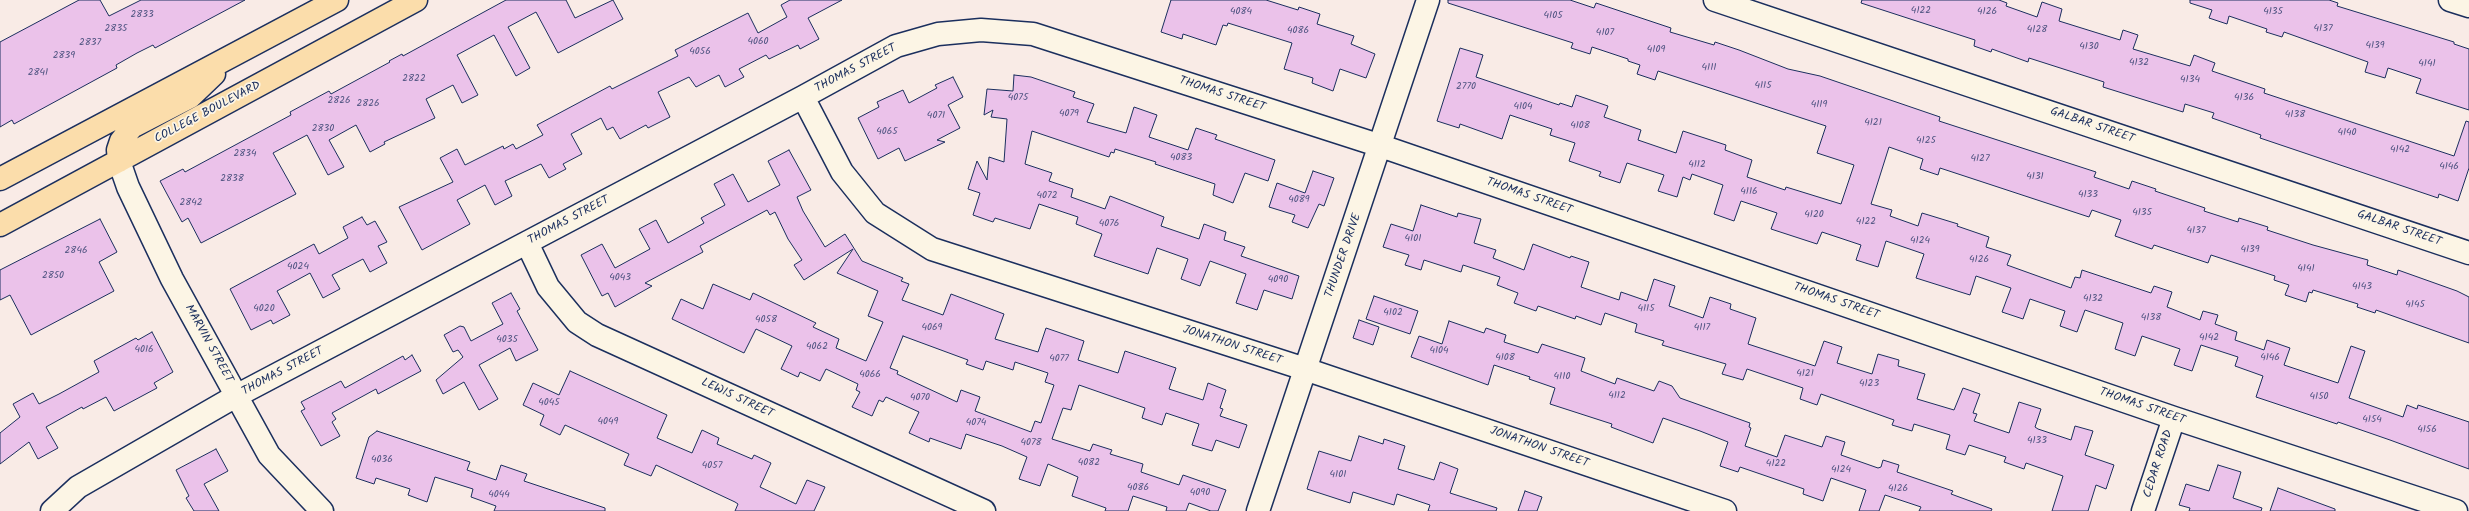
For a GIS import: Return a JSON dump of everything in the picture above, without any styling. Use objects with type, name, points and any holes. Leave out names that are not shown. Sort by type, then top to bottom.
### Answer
[{"type":"main road","points":[[0,179],[337,0]]},
{"type":"main road","name":"COLLEGE BOULEVARD","points":[[0,225],[416,0]]},
{"type":"main road","points":[[119,161],[118,150],[132,127],[190,97],[228,58]]},
{"type":"street","name":"THUNDER DRIVE","points":[[1258,511],[1381,146],[1428,0]]},
{"type":"street","name":"GALBAR STREET","points":[[1714,0],[2469,253]]},
{"type":"street","points":[[2450,0],[2469,6]]},
{"type":"street","name":"THOMAS STREET","points":[[52,511],[78,487],[236,396],[803,97],[896,46],[938,34],[981,30],[1033,34],[1381,146],[2174,418],[2456,511]]},
{"type":"street","name":"JONATHON STREET","points":[[803,97],[842,172],[875,213],[932,249],[1305,369],[1724,511]]},
{"type":"street","name":"MARVIN STREET","points":[[119,161],[128,187],[172,279],[269,455],[322,511]]},
{"type":"street","name":"LEWIS STREET","points":[[527,243],[548,287],[577,322],[597,335],[984,511]]},
{"type":"street","name":"CEDAR ROAD","points":[[2144,511],[2174,418]]},
{"type":"building","points":[[79,0],[100,0],[109,16],[141,0],[245,0],[155,48],[153,45],[137,53],[116,65],[117,68],[14,124],[12,120],[0,127],[0,42]]},
{"type":"building","points":[[506,0],[566,0],[575,18],[613,0],[623,19],[558,53],[536,12],[508,27],[530,68],[516,76],[494,35],[457,55],[478,95],[462,103],[453,85],[426,99],[435,118],[384,142],[385,144],[370,152],[356,125],[329,140],[344,167],[328,175],[307,135],[273,153],[296,194],[201,243],[188,218],[182,222],[160,181],[183,169],[185,172],[291,115],[290,112],[329,91],[331,94],[402,54],[403,56]]},
{"type":"building","points":[[790,0],[842,0],[808,18],[819,39],[800,49],[798,45],[769,59],[766,55],[739,69],[744,77],[725,87],[719,75],[696,87],[689,77],[658,92],[670,117],[648,128],[646,125],[620,139],[613,127],[607,130],[601,118],[571,134],[582,154],[563,164],[566,169],[549,178],[541,164],[505,181],[512,196],[495,205],[485,185],[457,200],[470,224],[422,250],[399,207],[453,182],[440,158],[457,149],[465,165],[503,146],[504,149],[513,144],[516,149],[543,135],[537,125],[610,86],[612,89],[678,56],[675,50],[748,13],[758,33],[787,17],[781,5]]},
{"type":"building","points":[[1171,0],[1266,0],[1298,10],[1299,7],[1320,14],[1317,24],[1354,36],[1351,44],[1375,54],[1366,78],[1340,69],[1333,91],[1312,83],[1313,78],[1284,69],[1292,43],[1228,23],[1227,26],[1223,25],[1216,45],[1183,34],[1182,39],[1161,32]]},
{"type":"building","points":[[1448,0],[1570,0],[1594,8],[1596,3],[1671,28],[1670,32],[1714,45],[1715,42],[1788,69],[1820,76],[1940,117],[1939,121],[2096,172],[2094,177],[2129,189],[2132,181],[2156,189],[2155,191],[2205,208],[2204,211],[2238,222],[2239,218],[2268,227],[2267,230],[2313,245],[2368,260],[2367,265],[2397,275],[2398,270],[2457,291],[2469,297],[2469,343],[2376,310],[2375,313],[2357,307],[2358,304],[2313,290],[2312,293],[2309,292],[2306,302],[2285,295],[2289,285],[2274,280],[2275,276],[2211,255],[2208,263],[2154,245],[2152,249],[2115,236],[2121,220],[2092,210],[2089,217],[1940,168],[1938,175],[1920,169],[1923,159],[1889,147],[1871,204],[1892,210],[1890,216],[1918,226],[1922,213],[1958,224],[1957,226],[1989,237],[1986,247],[2011,255],[2007,265],[2071,288],[2075,277],[2080,278],[2082,270],[2151,293],[2154,286],[2172,292],[2167,307],[2200,320],[2203,311],[2218,315],[2215,324],[2237,332],[2235,340],[2264,350],[2267,340],[2290,348],[2284,365],[2338,383],[2351,346],[2365,351],[2349,398],[2403,417],[2407,405],[2417,409],[2418,405],[2469,422],[2469,469],[2338,422],[2337,424],[2256,397],[2263,376],[2235,366],[2238,357],[2201,345],[2192,371],[2174,365],[2180,349],[2142,336],[2135,356],[2115,349],[2123,323],[2085,310],[2077,332],[2060,326],[2065,311],[2030,299],[2023,319],[2002,312],[2011,288],[1976,276],[1970,295],[1916,278],[1924,254],[1886,241],[1878,267],[1856,260],[1861,245],[1822,232],[1817,244],[1771,229],[1777,213],[1741,201],[1734,221],[1714,214],[1723,185],[1692,174],[1690,180],[1683,177],[1677,197],[1658,191],[1664,175],[1627,163],[1620,183],[1599,176],[1601,172],[1569,161],[1575,143],[1550,135],[1552,129],[1510,115],[1502,139],[1460,124],[1459,128],[1437,121],[1460,48],[1483,55],[1476,77],[1559,105],[1560,103],[1572,107],[1576,95],[1608,106],[1604,117],[1641,130],[1638,140],[1676,153],[1683,131],[1726,145],[1725,150],[1752,160],[1747,177],[1785,190],[1786,187],[1841,204],[1854,165],[1817,153],[1826,126],[1658,71],[1655,80],[1637,74],[1640,65],[1628,61],[1628,59],[1592,47],[1590,54],[1571,48],[1573,43],[1448,3]]},
{"type":"building","points":[[1862,0],[1999,0],[2007,3],[2006,6],[2037,17],[2042,2],[2062,9],[2059,21],[2120,40],[2123,30],[2138,35],[2133,49],[2190,66],[2194,55],[2215,63],[2212,71],[2265,89],[2264,93],[2454,156],[2466,121],[2469,122],[2469,168],[2458,201],[2439,194],[2438,198],[2260,138],[2261,135],[2212,118],[2214,113],[2185,104],[2183,112],[2103,87],[2104,82],[2029,58],[2028,62],[1992,49],[1991,52],[1974,46],[1975,40],[1861,3]]},
{"type":"building","points":[[2190,0],[2329,0],[2338,3],[2337,6],[2454,42],[2454,44],[2469,49],[2469,110],[2416,93],[2421,79],[2388,68],[2385,78],[2365,72],[2368,62],[2284,32],[2282,37],[2266,32],[2267,29],[2229,16],[2227,24],[2209,18],[2212,10],[2190,3]]},
{"type":"building","points":[[1014,75],[1031,77],[1075,92],[1073,97],[1094,104],[1087,122],[1126,133],[1134,107],[1157,115],[1149,137],[1188,150],[1196,128],[1217,135],[1215,139],[1275,160],[1268,181],[1245,173],[1233,203],[1213,195],[1215,184],[1155,164],[1156,162],[1115,149],[1114,153],[1111,152],[1109,157],[1032,131],[1025,164],[1052,173],[1049,181],[1073,189],[1071,197],[1105,209],[1110,196],[1164,217],[1161,226],[1199,239],[1204,224],[1226,232],[1224,240],[1245,247],[1241,256],[1299,276],[1292,299],[1264,290],[1257,310],[1236,303],[1246,274],[1210,261],[1200,286],[1181,279],[1188,259],[1157,248],[1148,274],[1094,256],[1102,234],[1076,224],[1078,217],[1039,204],[1030,229],[995,218],[993,222],[973,215],[980,193],[968,189],[977,161],[987,180],[989,157],[1004,162],[1007,119],[991,117],[993,110],[984,115],[987,89],[1013,91]]},
{"type":"building","points":[[953,77],[963,97],[948,105],[960,128],[937,140],[945,142],[905,161],[899,148],[878,159],[858,118],[879,107],[877,102],[903,90],[909,103],[937,88],[935,85]]},
{"type":"building","points":[[789,150],[811,190],[797,197],[803,211],[825,247],[845,234],[862,261],[903,278],[901,281],[909,284],[902,300],[943,315],[951,294],[1004,314],[995,339],[1038,352],[1046,328],[1084,341],[1078,360],[1118,373],[1125,351],[1176,368],[1169,389],[1203,400],[1208,383],[1226,390],[1220,408],[1223,409],[1220,416],[1247,425],[1239,448],[1216,440],[1212,451],[1192,445],[1199,424],[1166,413],[1162,425],[1142,418],[1145,408],[1079,385],[1071,410],[1063,408],[1052,439],[1090,451],[1093,444],[1112,450],[1110,454],[1143,464],[1141,472],[1179,485],[1183,475],[1226,490],[1218,511],[1211,511],[1189,503],[1186,511],[1166,511],[1167,507],[1133,496],[1128,511],[1105,511],[1106,508],[1072,496],[1078,477],[1048,464],[1040,486],[1019,479],[1027,457],[1002,446],[966,434],[961,449],[930,438],[929,442],[909,433],[919,412],[886,397],[883,402],[879,400],[872,416],[852,407],[860,392],[856,390],[858,384],[826,369],[820,381],[800,372],[798,377],[781,369],[792,346],[756,329],[744,353],[672,319],[681,299],[703,309],[713,284],[750,300],[753,293],[816,323],[813,327],[839,339],[836,348],[866,361],[883,322],[868,316],[878,291],[837,273],[853,249],[804,280],[794,265],[802,260],[788,239],[775,212],[770,215],[767,210],[700,246],[703,252],[645,283],[652,286],[615,307],[608,293],[602,296],[581,255],[602,244],[615,268],[650,249],[639,229],[656,220],[668,243],[704,223],[701,218],[725,205],[714,184],[733,174],[748,202],[780,185],[768,161]],"holes":[[[903,336],[968,360],[966,364],[983,370],[986,361],[1013,370],[1015,362],[1048,373],[1045,382],[1054,385],[1041,423],[1035,421],[1031,432],[975,411],[980,397],[961,390],[957,402],[897,374],[898,371],[890,368]]]},
{"type":"building","points":[[1313,171],[1334,178],[1324,206],[1319,204],[1308,228],[1292,222],[1295,215],[1269,207],[1277,183],[1305,193]]},
{"type":"building","points":[[1421,205],[1457,217],[1458,213],[1481,219],[1474,243],[1496,250],[1493,258],[1524,270],[1533,244],[1570,258],[1571,256],[1589,262],[1581,287],[1619,300],[1621,292],[1647,301],[1654,279],[1675,286],[1669,306],[1703,318],[1710,297],[1731,304],[1730,309],[1756,318],[1748,344],[1815,366],[1824,341],[1842,347],[1837,363],[1872,374],[1878,354],[1899,360],[1898,366],[1925,374],[1917,399],[1954,410],[1963,388],[1980,394],[1973,413],[1977,414],[1974,421],[2009,433],[2019,402],[2041,409],[2035,427],[2038,429],[2071,440],[2075,426],[2093,431],[2085,455],[2114,465],[2106,489],[2096,485],[2088,511],[2052,511],[2063,476],[2026,463],[2024,469],[2004,462],[2006,457],[1969,445],[1965,455],[1946,449],[1950,435],[1914,424],[1912,431],[1892,425],[1894,420],[1821,394],[1817,405],[1800,399],[1803,388],[1747,369],[1743,380],[1722,374],[1726,364],[1662,345],[1664,341],[1635,332],[1637,324],[1605,313],[1601,325],[1576,316],[1575,319],[1538,306],[1536,311],[1514,303],[1518,293],[1497,285],[1500,277],[1463,265],[1461,272],[1424,260],[1421,270],[1405,265],[1409,255],[1383,247],[1391,224],[1413,231]]},
{"type":"building","points":[[362,217],[367,225],[375,221],[387,242],[378,246],[387,263],[370,272],[363,259],[332,275],[340,289],[323,298],[310,273],[277,291],[290,315],[273,324],[271,320],[251,330],[230,289],[314,244],[319,254],[348,238],[343,227]]},
{"type":"building","points":[[100,219],[117,252],[99,262],[114,291],[31,335],[10,295],[0,300],[0,270]]},
{"type":"building","points":[[511,293],[520,309],[517,311],[538,350],[516,361],[510,348],[479,365],[498,399],[479,410],[464,382],[443,394],[436,380],[463,357],[458,350],[453,352],[444,335],[460,326],[464,327],[471,341],[503,324],[492,303]]},
{"type":"building","points":[[1374,296],[1418,311],[1410,334],[1366,319]]},
{"type":"building","points":[[1359,320],[1379,327],[1373,345],[1353,338]]},
{"type":"building","points":[[1449,321],[1484,333],[1486,328],[1506,335],[1504,342],[1538,353],[1542,344],[1585,358],[1581,371],[1615,384],[1617,378],[1654,391],[1659,381],[1672,386],[1680,398],[1750,423],[1749,427],[1751,428],[1745,446],[1777,457],[1785,435],[1822,447],[1826,436],[1845,442],[1841,455],[1878,468],[1881,467],[1883,460],[1899,465],[1897,472],[1953,491],[1951,494],[1992,509],[1991,511],[1919,511],[1921,507],[1885,495],[1879,511],[1859,511],[1866,490],[1831,478],[1823,501],[1803,494],[1804,489],[1740,467],[1738,472],[1720,466],[1728,442],[1663,418],[1653,443],[1611,427],[1612,424],[1550,404],[1555,388],[1529,379],[1530,377],[1494,365],[1488,385],[1411,357],[1419,336],[1442,344]]},
{"type":"building","points":[[152,332],[173,372],[154,383],[157,388],[114,411],[106,397],[83,409],[82,407],[46,427],[58,448],[38,459],[29,442],[0,464],[0,433],[20,417],[13,404],[33,393],[39,404],[59,394],[99,372],[94,361],[136,338],[138,340]]},
{"type":"building","points":[[412,355],[421,371],[378,394],[376,389],[332,413],[336,419],[332,422],[340,436],[321,446],[301,411],[305,409],[301,402],[341,381],[345,388],[403,356],[405,360]]},
{"type":"building","points":[[570,371],[667,415],[657,438],[692,453],[702,430],[719,438],[717,444],[752,459],[754,455],[771,463],[760,487],[796,504],[807,480],[825,487],[814,511],[735,511],[738,504],[735,502],[656,465],[651,476],[624,465],[629,454],[565,425],[560,435],[540,425],[544,415],[523,405],[533,383],[559,395]]},
{"type":"building","points":[[377,431],[470,462],[467,470],[496,480],[501,465],[527,474],[524,481],[605,508],[605,511],[494,511],[496,506],[471,497],[473,489],[435,477],[427,502],[408,495],[410,489],[376,478],[374,484],[356,478],[369,437]]},
{"type":"building","points":[[1359,436],[1383,444],[1384,439],[1405,446],[1398,469],[1434,480],[1440,462],[1458,469],[1450,493],[1497,508],[1496,511],[1428,511],[1430,505],[1397,494],[1394,505],[1353,492],[1350,503],[1307,489],[1319,451],[1351,461]]},
{"type":"building","points":[[216,449],[228,471],[204,484],[219,511],[194,511],[186,498],[189,496],[176,470]]},
{"type":"building","points":[[2218,465],[2241,472],[2233,498],[2262,508],[2261,511],[2189,511],[2190,508],[2179,505],[2186,484],[2209,491]]},
{"type":"building","points":[[2278,488],[2335,509],[2335,511],[2270,511]]},
{"type":"building","points":[[1525,491],[1542,497],[1537,511],[1518,511]]}]
